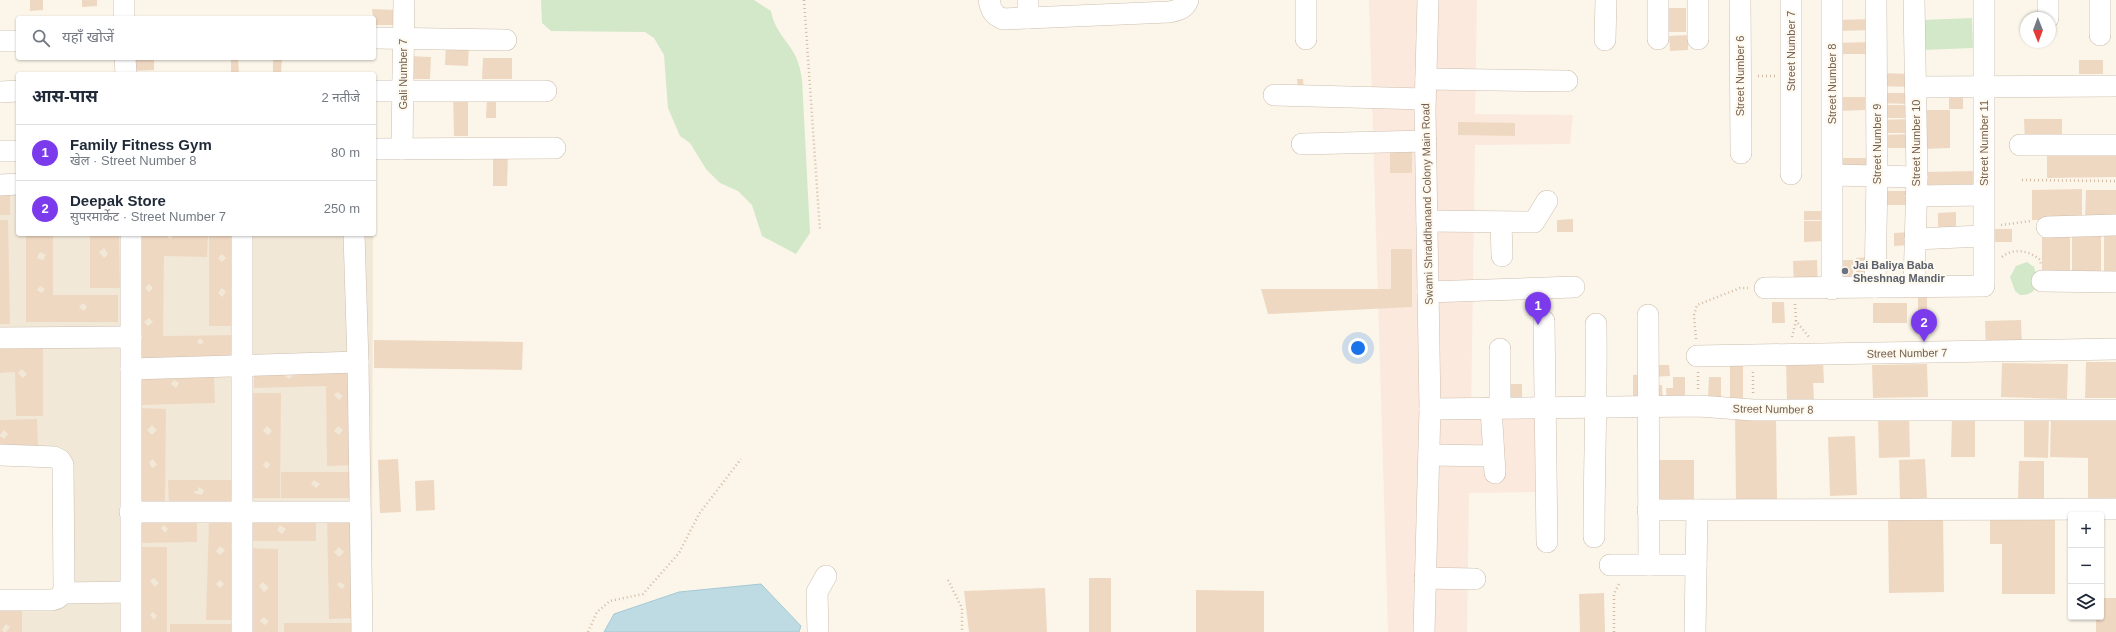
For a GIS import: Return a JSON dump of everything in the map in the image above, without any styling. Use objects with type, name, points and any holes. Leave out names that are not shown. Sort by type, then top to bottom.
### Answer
[{"type":"street","points":[[124,0],[124,16]]},
{"type":"street","name":"Gali Number 7","points":[[402,149],[404,91],[404,0]]},
{"type":"street","points":[[989,0],[991,10],[996,16],[1003,19],[1028,9],[1075,8],[1169,12],[1180,10],[1187,4],[1188,0]]},
{"type":"street","points":[[1306,0],[1306,39]]},
{"type":"street","name":"Swami Shraddhanand Colony Main Road","points":[[1424,632],[1430,409],[1426,141],[1428,0]]},
{"type":"street","points":[[1605,40],[1606,0]]},
{"type":"street","points":[[1658,0],[1658,39]]},
{"type":"street","points":[[1698,0],[1698,39]]},
{"type":"street","name":"Street Number 6","points":[[1740,0],[1741,153]]},
{"type":"street","name":"Street Number 7","points":[[1791,0],[1791,174]]},
{"type":"street","name":"Street Number 8","points":[[1832,0],[1832,289]]},
{"type":"street","name":"Street Number 9","points":[[1875,288],[1877,176],[1876,0]]},
{"type":"street","name":"Street Number 10","points":[[1914,0],[1917,187],[1914,286]]},
{"type":"street","name":"Street Number 11","points":[[1984,0],[1984,278]]},
{"type":"street","points":[[2048,0],[2048,12]]},
{"type":"street","points":[[2100,0],[2100,35]]},
{"type":"street","points":[[376,38],[506,40]]},
{"type":"street","points":[[0,42],[16,41]]},
{"type":"street","points":[[125,60],[126,72]]},
{"type":"street","points":[[1274,95],[1426,89],[1567,81]]},
{"type":"street","points":[[1916,87],[1984,85],[2116,86]]},
{"type":"street","points":[[0,92],[16,91]]},
{"type":"street","points":[[376,91],[546,91]]},
{"type":"street","points":[[1302,144],[1426,141]]},
{"type":"street","points":[[2020,145],[2116,145]]},
{"type":"street","points":[[376,148],[556,148]]},
{"type":"street","points":[[0,151],[16,151]]},
{"type":"street","points":[[1833,175],[1877,176],[1917,187],[1983,195]]},
{"type":"street","points":[[0,185],[16,184]]},
{"type":"street","points":[[1427,221],[1534,222],[1547,201]]},
{"type":"street","points":[[1501,222],[1502,256]]},
{"type":"street","points":[[2047,226],[2116,225]]},
{"type":"street","points":[[1915,239],[1983,229]]},
{"type":"street","points":[[131,236],[131,632]]},
{"type":"street","points":[[242,236],[242,632]]},
{"type":"street","points":[[354,236],[358,362],[362,632]]},
{"type":"street","points":[[1765,288],[1875,288],[1914,286],[1984,278]]},
{"type":"street","points":[[2042,281],[2116,282]]},
{"type":"street","points":[[1428,292],[1574,287]]},
{"type":"street","points":[[1648,315],[1649,565]]},
{"type":"street","points":[[1544,321],[1547,542]]},
{"type":"street","points":[[1594,537],[1594,469],[1597,408],[1596,324]]},
{"type":"street","points":[[0,338],[131,337]]},
{"type":"street","points":[[1429,455],[1494,464],[1495,408],[1500,349]]},
{"type":"street","name":"Street Number 7","points":[[1697,356],[2116,349]]},
{"type":"street","points":[[131,369],[243,367],[358,362]]},
{"type":"street","name":"Street Number 8","points":[[1430,409],[1699,406],[1753,410],[2116,410]]},
{"type":"street","points":[[0,455],[54,457],[60,460],[63,465],[63,593],[58,599],[51,600],[0,600]]},
{"type":"street","points":[[1648,510],[2116,509]]},
{"type":"street","points":[[1695,632],[1697,510]]},
{"type":"street","points":[[130,512],[360,512]]},
{"type":"street","points":[[1619,565],[1696,565]]},
{"type":"street","points":[[818,632],[817,592],[826,576]]},
{"type":"street","points":[[1425,578],[1475,579]]},
{"type":"street","points":[[63,593],[130,592]]},
{"type":"path","points":[[804,0],[820,231]]},
{"type":"path","points":[[1740,77],[1768,76],[1791,79]]},
{"type":"path","points":[[2022,180],[2116,181]]},
{"type":"path","points":[[1983,229],[2030,221],[2038,222],[2047,226]]},
{"type":"path","points":[[1984,278],[2005,254],[2017,251],[2033,254],[2040,260],[2042,281]]},
{"type":"path","points":[[1694,315],[1697,305],[1740,288],[1765,288]]},
{"type":"path","points":[[1798,288],[1795,304],[1796,321],[1822,354]]},
{"type":"path","points":[[1753,356],[1753,410]]},
{"type":"path","points":[[588,632],[597,612],[610,601],[643,594],[679,553],[699,514],[741,459]]},
{"type":"path","points":[[1614,632],[1614,594],[1619,565]]},
{"type":"path","points":[[948,580],[962,608],[962,632]]},
{"type":"shaded area","points":[[1369,0],[1477,0],[1475,114],[1573,115],[1570,144],[1475,145],[1471,418],[1543,418],[1543,492],[1469,493],[1467,632],[1388,632]]},
{"type":"shaded area","points":[[0,184],[16,184],[16,236],[373,236],[372,632],[0,632],[0,606],[64,607],[70,454],[0,452]]},
{"type":"green space","points":[[541,0],[754,0],[771,11],[772,17],[779,32],[796,57],[800,67],[802,79],[810,233],[796,254],[762,236],[752,205],[738,191],[720,183],[706,169],[690,143],[680,136],[668,108],[664,55],[654,38],[645,32],[551,31],[542,23]]},
{"type":"green space","points":[[1972,18],[1973,48],[1923,50],[1922,20]]},
{"type":"green space","points":[[2027,262],[2034,267],[2037,283],[2034,290],[2030,293],[2020,295],[2015,291],[2010,277],[2016,266]]},
{"type":"water","points":[[761,584],[801,626],[799,632],[604,632],[614,614],[679,592]]},
{"type":"building","points":[[30,0],[43,0],[43,10],[30,11]]},
{"type":"building","points":[[82,0],[97,0],[97,6],[82,7]]},
{"type":"building","points":[[1665,8],[1686,8],[1686,32],[1665,32]]},
{"type":"building","points":[[372,9],[396,10],[396,25],[376,25],[376,16],[373,16]]},
{"type":"building","points":[[1872,19],[1872,30],[1839,31],[1839,20]]},
{"type":"building","points":[[1688,35],[1688,50],[1670,51],[1669,36]]},
{"type":"building","points":[[1872,42],[1872,54],[1837,54],[1836,43]]},
{"type":"building","points":[[446,43],[469,43],[468,66],[445,65]]},
{"type":"building","points":[[408,56],[431,57],[430,79],[407,79]]},
{"type":"building","points":[[483,58],[512,58],[512,79],[482,79]]},
{"type":"building","points":[[130,60],[154,60],[154,70],[130,71]]},
{"type":"building","points":[[231,60],[238,60],[239,72],[231,72]]},
{"type":"building","points":[[273,60],[282,60],[281,72],[273,72]]},
{"type":"building","points":[[2079,60],[2103,60],[2103,74],[2079,74]]},
{"type":"building","points":[[1879,73],[1911,74],[1911,87],[1878,86]]},
{"type":"building","points":[[1297,79],[1303,79],[1304,90],[1298,90]]},
{"type":"building","points":[[1949,90],[1963,90],[1963,109],[1949,109]]},
{"type":"building","points":[[1878,93],[1910,93],[1910,104],[1878,103]]},
{"type":"building","points":[[453,94],[468,94],[468,136],[454,136]]},
{"type":"building","points":[[487,96],[496,96],[496,118],[486,118]]},
{"type":"building","points":[[1836,97],[1865,97],[1865,110],[1836,111]]},
{"type":"building","points":[[1879,105],[1911,105],[1911,118],[1879,118]]},
{"type":"building","points":[[1921,110],[1950,110],[1950,148],[1922,149]]},
{"type":"building","points":[[1911,119],[1911,133],[1879,133],[1879,120]]},
{"type":"building","points":[[2024,119],[2062,119],[2062,143],[2025,143]]},
{"type":"building","points":[[1458,122],[1515,123],[1515,136],[1458,135]]},
{"type":"building","points":[[1911,134],[1911,148],[1879,148],[1879,135]]},
{"type":"building","points":[[1390,146],[1412,146],[1412,173],[1390,173]]},
{"type":"building","points":[[2116,147],[2116,177],[2047,178],[2047,148]]},
{"type":"building","points":[[493,155],[508,155],[507,186],[493,186]]},
{"type":"building","points":[[1839,158],[1874,158],[1874,172],[1839,172]]},
{"type":"building","points":[[1974,171],[1974,184],[1925,185],[1925,172]]},
{"type":"building","points":[[2082,189],[2082,220],[2032,220],[2032,190]]},
{"type":"building","points":[[2086,190],[2116,190],[2116,218],[2085,218]]},
{"type":"building","points":[[0,191],[10,191],[10,215],[0,215]]},
{"type":"building","points":[[1878,191],[1910,191],[1910,205],[1878,205]]},
{"type":"building","points":[[1804,211],[1824,211],[1824,220],[1804,220]]},
{"type":"building","points":[[1956,212],[1956,235],[1938,235],[1938,213]]},
{"type":"building","points":[[1573,219],[1573,232],[1557,232],[1557,220]]},
{"type":"building","points":[[0,220],[8,220],[10,324],[0,324]]},
{"type":"building","points":[[1804,221],[1824,221],[1824,241],[1804,242]]},
{"type":"building","points":[[1992,229],[2012,229],[2012,242],[1993,242]]},
{"type":"building","points":[[2072,229],[2101,230],[2101,279],[2072,279]]},
{"type":"building","points":[[2104,231],[2116,231],[2116,278],[2104,277]]},
{"type":"building","points":[[1911,232],[1911,245],[1894,246],[1894,233]]},
{"type":"building","points":[[2042,232],[2070,232],[2070,278],[2042,278]]},
{"type":"building","points":[[26,236],[53,236],[53,295],[118,295],[118,322],[26,322]],"holes":[[[40,252],[46,255],[43,260],[37,258]],[[40,286],[45,289],[42,293],[37,290]],[[83,303],[87,307],[84,311],[79,307]]]},
{"type":"building","points":[[90,236],[119,236],[120,288],[90,288]],"holes":[[[104,248],[108,254],[104,258],[99,252]]]},
{"type":"building","points":[[136,236],[167,236],[170,239],[173,236],[208,236],[207,257],[164,256],[163,336],[236,335],[236,363],[134,363]],"holes":[[[149,284],[153,288],[149,292],[145,288]],[[149,318],[153,322],[148,326],[144,322]],[[200,338],[204,342],[200,345],[197,342]]]},
{"type":"building","points":[[209,236],[236,236],[235,326],[209,326]],"holes":[[[222,254],[226,258],[222,262],[218,258]],[[222,288],[226,292],[222,297],[218,293]]]},
{"type":"building","points":[[1391,249],[1412,249],[1412,307],[1268,314],[1261,289],[1391,289]]},
{"type":"building","points":[[1873,257],[1873,279],[1856,280],[1856,258]]},
{"type":"building","points":[[1817,260],[1818,286],[1794,286],[1793,261]]},
{"type":"building","name":"Jai Baliya Baba Sheshnag Mandir","points":[[1836,260],[1853,260],[1853,282],[1837,282]]},
{"type":"building","points":[[1918,292],[1927,292],[1927,314],[1918,314]]},
{"type":"building","points":[[1772,302],[1784,302],[1785,323],[1772,323]]},
{"type":"building","points":[[1873,303],[1907,303],[1907,323],[1873,323]]},
{"type":"building","points":[[2021,320],[2022,350],[1986,351],[1985,321]]},
{"type":"building","points":[[374,340],[523,342],[522,370],[374,368]]},
{"type":"building","points":[[43,342],[43,416],[16,416],[15,372],[0,373],[0,343]],"holes":[[[22,369],[27,374],[23,378],[18,373]]]},
{"type":"building","points":[[352,360],[355,465],[327,466],[326,386],[254,388],[254,361]],"holes":[[[288,370],[293,375],[289,379],[284,375]],[[338,392],[343,396],[339,400],[334,395]],[[338,426],[343,430],[339,435],[334,431]]]},
{"type":"building","points":[[1823,361],[1824,383],[1813,383],[1814,399],[1787,399],[1786,362]]},
{"type":"building","points":[[2086,362],[2116,362],[2116,398],[2085,398]]},
{"type":"building","points":[[1730,363],[1743,363],[1743,399],[1730,399]]},
{"type":"building","points":[[2002,363],[2068,364],[2067,399],[2001,397]]},
{"type":"building","points":[[1927,364],[1928,397],[1873,398],[1872,365]]},
{"type":"building","points":[[1649,365],[1669,365],[1670,376],[1649,377]]},
{"type":"building","points":[[1646,374],[1647,403],[1633,404],[1633,375]]},
{"type":"building","points":[[214,376],[215,403],[142,405],[141,378]],"holes":[[[174,380],[179,383],[176,388],[171,384]]]},
{"type":"building","points":[[1673,377],[1685,377],[1685,404],[1667,404],[1666,388],[1673,388]]},
{"type":"building","points":[[1709,377],[1721,377],[1721,398],[1708,398]]},
{"type":"building","points":[[1505,384],[1522,384],[1522,403],[1505,403]]},
{"type":"building","points":[[1662,385],[1663,404],[1651,386]]},
{"type":"building","points":[[251,393],[281,393],[280,498],[250,498]],"holes":[[[267,426],[272,431],[268,435],[263,431]],[[266,461],[270,464],[267,469],[263,465]]]},
{"type":"building","points":[[139,408],[166,409],[165,506],[138,505]],"holes":[[[152,425],[157,430],[152,435],[147,430]],[[153,459],[157,465],[152,468],[149,462]]]},
{"type":"building","points":[[1776,416],[1777,499],[1736,500],[1735,417]]},
{"type":"building","points":[[2024,416],[2049,417],[2048,458],[2024,457]]},
{"type":"building","points":[[2051,416],[2116,416],[2116,499],[2088,499],[2088,458],[2050,457]]},
{"type":"building","points":[[1909,417],[1910,457],[1879,458],[1878,418]]},
{"type":"building","points":[[1952,417],[1975,417],[1975,457],[1951,457]]},
{"type":"building","points":[[37,419],[38,448],[0,449],[0,436],[4,439],[8,434],[4,430],[0,435],[0,420]]},
{"type":"building","points":[[1855,436],[1857,495],[1830,496],[1828,437]]},
{"type":"building","points":[[398,459],[401,512],[380,513],[378,460]]},
{"type":"building","points":[[1925,459],[1927,498],[1900,499],[1899,460]]},
{"type":"building","points":[[1649,460],[1694,460],[1694,499],[1649,500]]},
{"type":"building","points":[[2019,461],[2044,461],[2044,499],[2018,499]]},
{"type":"building","points":[[281,472],[352,472],[352,498],[281,498]],"holes":[[[314,480],[320,484],[316,488],[311,484]]]},
{"type":"building","points":[[168,480],[238,480],[238,504],[169,504]],"holes":[[[198,487],[204,490],[202,495],[194,493],[194,491],[198,491]]]},
{"type":"building","points":[[434,480],[435,510],[416,511],[415,481]]},
{"type":"building","points":[[247,515],[316,516],[316,541],[247,541]],"holes":[[[280,525],[286,529],[282,534],[277,530]]]},
{"type":"building","points":[[197,516],[197,542],[135,543],[134,518]],"holes":[[[164,525],[168,529],[165,533],[161,528]]]},
{"type":"building","points":[[355,516],[357,618],[329,619],[327,517]],"holes":[[[339,547],[344,552],[339,557],[334,552]],[[339,582],[345,585],[342,589],[337,585]]]},
{"type":"building","points":[[1888,516],[1943,516],[1944,592],[1889,593]]},
{"type":"building","points":[[2055,516],[2055,594],[2002,594],[2002,544],[1990,544],[1990,517]]},
{"type":"building","points":[[209,519],[236,519],[234,620],[206,620]],"holes":[[[220,546],[225,550],[220,555],[216,551]],[[220,580],[224,584],[220,588],[216,584]]]},
{"type":"building","points":[[136,547],[167,547],[167,632],[136,632]],"holes":[[[154,578],[159,583],[155,587],[150,581]],[[153,612],[157,616],[154,620],[150,615]]]},
{"type":"building","points":[[249,548],[278,549],[278,632],[248,632]],"holes":[[[263,582],[269,588],[264,592],[259,586]],[[263,617],[269,621],[265,625],[260,621]]]},
{"type":"building","points":[[1089,578],[1111,578],[1111,632],[1089,632]]},
{"type":"building","points":[[1045,588],[1047,632],[969,632],[964,591]]},
{"type":"building","points":[[1196,590],[1264,591],[1264,632],[1196,632]]},
{"type":"building","points":[[1604,593],[1605,632],[1580,632],[1579,594]]},
{"type":"building","points":[[2104,598],[2116,598],[2116,632],[2096,632],[2096,620],[2104,620]]},
{"type":"building","points":[[0,608],[22,608],[22,632],[6,632],[10,627],[6,624],[2,630],[4,632],[0,632]]},
{"type":"building","points":[[284,623],[354,623],[354,632],[284,632]]},
{"type":"building","points":[[170,624],[238,624],[238,632],[170,632]]},
{"type":"place","name":"Jai Baliya Baba Sheshnag Mandir","points":[[1845,271]]},
{"type":"place","name":"Family Fitness Gym","points":[[1538,325]]},
{"type":"place","name":"Deepak Store","points":[[1924,342]]}]
